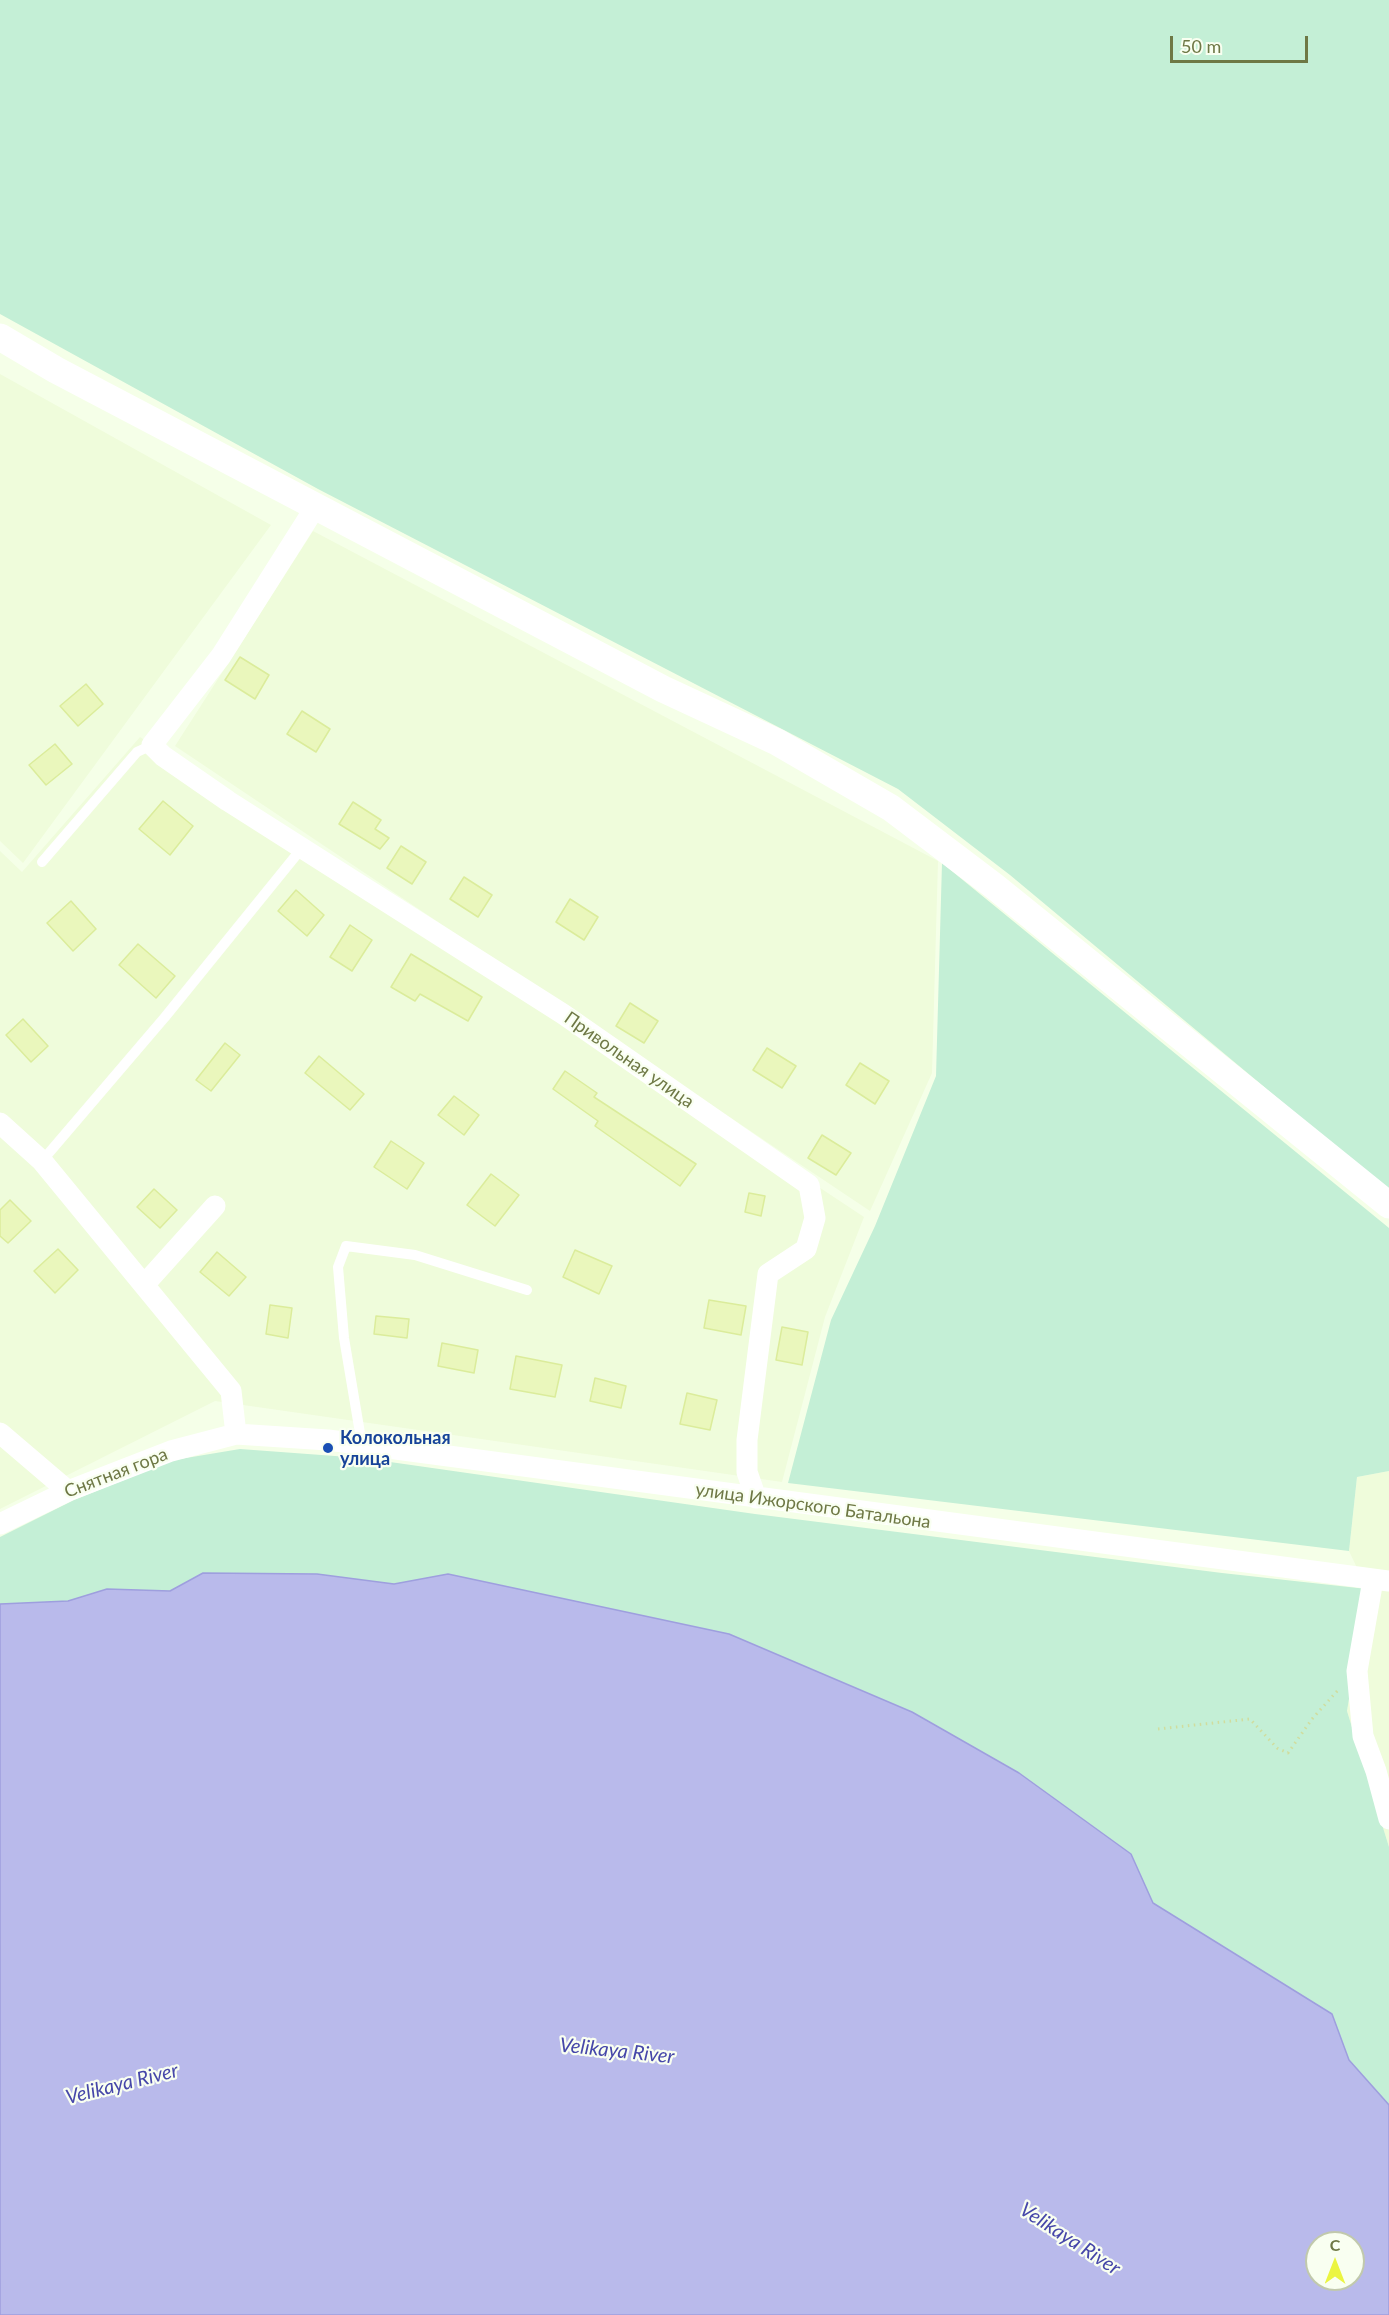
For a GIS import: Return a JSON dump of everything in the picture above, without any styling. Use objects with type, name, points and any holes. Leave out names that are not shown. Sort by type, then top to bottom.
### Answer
[{"type":"street","points":[[0,337],[56,370],[663,689],[777,742],[891,808],[994,886],[1389,1205]]},
{"type":"street","points":[[158,750],[316,506]]},
{"type":"street","name":"Привольная улица","points":[[158,750],[302,848],[564,1014],[809,1185],[815,1218],[806,1249],[768,1274],[747,1440],[747,1472],[756,1498]]},
{"type":"street","points":[[0,1123],[42,1161],[231,1391],[236,1434]]},
{"type":"street","points":[[144,1286],[215,1206]]},
{"type":"street","points":[[0,1433],[69,1491]]},
{"type":"street","name":"улица Ижорского Батальона","points":[[236,1434],[362,1445],[1381,1581]]},
{"type":"street","name":"Снятная гора","points":[[0,1524],[69,1491],[171,1451],[236,1434]]},
{"type":"street","points":[[1381,1581],[1358,1671],[1363,1736],[1376,1770],[1389,1819]]},
{"type":"lane","points":[[42,862],[137,752],[158,750]]},
{"type":"lane","points":[[42,1161],[165,1017],[302,848]]},
{"type":"lane","points":[[362,1445],[344,1338],[338,1267],[346,1246],[415,1255],[527,1290]]},
{"type":"path","points":[[1158,1729],[1250,1719],[1277,1748],[1288,1753],[1312,1719],[1358,1671]]},
{"type":"shaded area","points":[[0,0],[1389,0],[1389,1191],[1010,875],[898,789],[318,489],[0,314]]},
{"type":"shaded area","points":[[0,374],[271,525],[23,863],[0,841]]},
{"type":"shaded area","points":[[313,531],[938,861],[932,1073],[870,1211],[175,746]]},
{"type":"shaded area","points":[[140,737],[864,1217],[825,1317],[782,1482],[215,1401],[0,1509],[0,851],[22,872]]},
{"type":"shaded area","points":[[942,863],[1389,1228],[1389,1471],[1357,1477],[1349,1551],[788,1483],[831,1320],[875,1226],[936,1076]]},
{"type":"shaded area","points":[[240,1449],[362,1458],[755,1514],[1367,1589],[1347,1711],[1389,1847],[1389,2105],[1349,2060],[1332,2014],[1153,1903],[1131,1854],[1019,1773],[912,1712],[448,1574],[394,1584],[317,1574],[203,1573],[170,1591],[107,1589],[68,1601],[0,1604],[0,1537],[74,1500],[174,1460]]},
{"type":"shaded area","points":[[1389,1471],[1389,1847],[1347,1711],[1367,1589],[1349,1551],[1357,1477]]},
{"type":"water","name":"Velikaya River","points":[[203,1573],[317,1574],[394,1584],[448,1574],[729,1634],[912,1712],[1019,1773],[1131,1854],[1153,1903],[1332,2014],[1349,2060],[1389,2105],[1389,2315],[0,2315],[0,1604],[68,1601],[107,1589],[170,1591]]},
{"type":"building","points":[[240,657],[269,675],[255,699],[225,680]]},
{"type":"building","points":[[86,684],[103,704],[78,726],[60,706]]},
{"type":"building","points":[[302,711],[330,729],[316,752],[287,734]]},
{"type":"building","points":[[55,744],[72,764],[46,785],[29,765]]},
{"type":"building","points":[[163,801],[193,826],[170,855],[139,829]]},
{"type":"building","points":[[353,802],[381,820],[375,829],[389,838],[380,849],[339,824]]},
{"type":"building","points":[[401,846],[426,862],[412,884],[387,868]]},
{"type":"building","points":[[464,877],[492,895],[478,917],[450,899]]},
{"type":"building","points":[[296,890],[324,915],[307,936],[278,911]]},
{"type":"building","points":[[570,899],[598,917],[584,940],[556,922]]},
{"type":"building","points":[[71,901],[96,929],[73,951],[47,923]]},
{"type":"building","points":[[350,925],[372,940],[352,971],[330,957]]},
{"type":"building","points":[[138,944],[175,976],[156,998],[119,965]]},
{"type":"building","points":[[411,954],[482,997],[468,1021],[420,994],[415,1001],[391,987]]},
{"type":"building","points":[[630,1003],[658,1021],[644,1043],[616,1026]]},
{"type":"building","points":[[23,1019],[48,1046],[31,1062],[6,1035]]},
{"type":"building","points":[[225,1043],[240,1055],[211,1091],[196,1080]]},
{"type":"building","points":[[767,1048],[796,1066],[782,1088],[753,1070]]},
{"type":"building","points":[[319,1056],[364,1094],[350,1110],[305,1073]]},
{"type":"building","points":[[860,1063],[889,1081],[875,1104],[846,1085]]},
{"type":"building","points":[[565,1071],[597,1093],[594,1097],[696,1164],[680,1186],[595,1126],[598,1121],[553,1089]]},
{"type":"building","points":[[454,1096],[479,1115],[464,1135],[438,1115]]},
{"type":"building","points":[[822,1135],[851,1153],[836,1175],[808,1158]]},
{"type":"building","points":[[391,1141],[424,1163],[407,1189],[374,1167]]},
{"type":"building","points":[[491,1174],[519,1195],[495,1226],[467,1205]]},
{"type":"building","points":[[154,1189],[177,1210],[160,1228],[137,1207]]},
{"type":"building","points":[[749,1193],[765,1196],[761,1216],[745,1212]]},
{"type":"building","points":[[10,1200],[31,1221],[8,1243],[0,1236],[0,1210]]},
{"type":"building","points":[[58,1249],[78,1270],[55,1293],[34,1271]]},
{"type":"building","points":[[575,1250],[612,1266],[599,1294],[563,1277]]},
{"type":"building","points":[[217,1252],[246,1277],[229,1296],[200,1272]]},
{"type":"building","points":[[709,1300],[746,1306],[741,1335],[704,1328]]},
{"type":"building","points":[[270,1305],[292,1308],[288,1338],[266,1334]]},
{"type":"building","points":[[376,1316],[409,1319],[407,1338],[374,1334]]},
{"type":"building","points":[[782,1327],[808,1332],[802,1365],[776,1360]]},
{"type":"building","points":[[442,1343],[478,1350],[474,1373],[438,1366]]},
{"type":"building","points":[[516,1356],[562,1365],[555,1397],[510,1389]]},
{"type":"building","points":[[595,1378],[626,1386],[621,1408],[590,1401]]},
{"type":"building","points":[[687,1393],[717,1400],[710,1430],[680,1424]]},
{"type":"place","name":"Колокольная улица","points":[[328,1448]]}]
